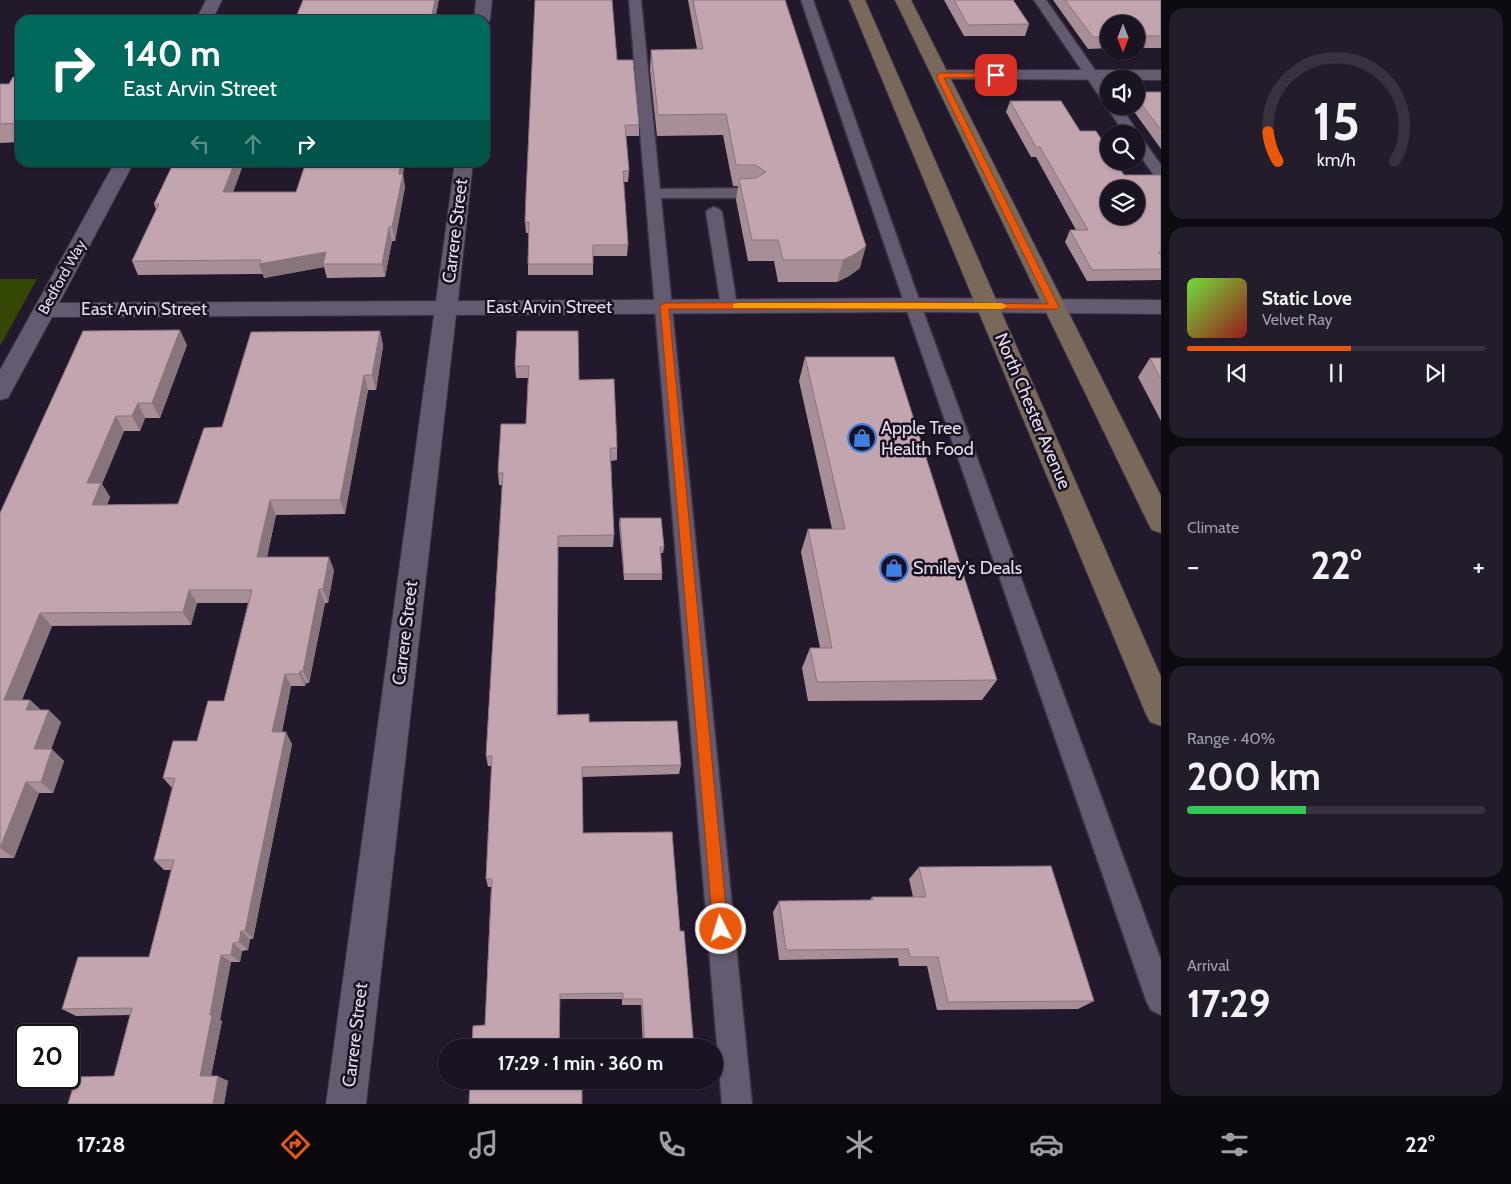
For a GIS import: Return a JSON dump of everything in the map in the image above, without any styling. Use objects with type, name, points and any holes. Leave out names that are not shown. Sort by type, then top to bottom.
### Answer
[{"type":"main road","name":"North Chester Avenue","points":[[857,0],[1161,712]]},
{"type":"main road","points":[[902,0],[1161,523]]},
{"type":"street","points":[[206,15],[214,0]]},
{"type":"street","points":[[482,15],[484,0]]},
{"type":"street","points":[[940,76],[1161,75]]},
{"type":"street","name":"Bedford Way","points":[[0,392],[122,167]]},
{"type":"street","name":"Carrere Street","points":[[346,1104],[463,167]]},
{"type":"street","name":"East Arvin Street","points":[[44,310],[913,305],[1161,307]]},
{"type":"lane","points":[[635,0],[737,1104]]},
{"type":"lane","points":[[808,0],[913,305],[1161,1000]]},
{"type":"lane","points":[[1040,0],[1100,88]]},
{"type":"lane","points":[[1145,153],[1161,175]]},
{"type":"lane","points":[[654,194],[752,193]]},
{"type":"lane","points":[[714,212],[729,306]]},
{"type":"green space","points":[[0,279],[37,279],[0,346]]},
{"type":"building","points":[[303,0],[435,0],[432,15],[297,15]]},
{"type":"building","points":[[535,0],[612,0],[617,60],[633,60],[639,125],[625,125],[629,171],[623,171],[628,245],[593,245],[593,264],[528,264],[529,222],[525,222]]},
{"type":"building","points":[[693,0],[785,0],[866,246],[855,254],[843,260],[783,260],[778,240],[752,240],[739,179],[756,178],[766,172],[756,165],[736,165],[726,114],[658,115],[651,50],[703,49]]},
{"type":"building","points":[[954,0],[1013,0],[1029,24],[968,25]]},
{"type":"building","points":[[1065,0],[1161,0],[1161,36],[1145,36],[1145,15],[1100,15],[1100,37],[1093,37]]},
{"type":"building","points":[[13,77],[15,77],[15,123],[0,124],[0,84],[9,84]]},
{"type":"building","points":[[1145,92],[1161,92],[1161,130],[1145,109]]},
{"type":"building","points":[[1010,101],[1061,101],[1080,131],[1096,131],[1100,137],[1100,170],[1121,170],[1124,175],[1161,175],[1161,252],[1159,252],[1161,256],[1161,269],[1092,270],[1070,230],[1088,230],[1040,147],[1036,147]]},
{"type":"building","points":[[172,167],[233,167],[223,192],[296,192],[304,167],[400,167],[399,174],[403,174],[392,227],[389,227],[382,264],[323,264],[326,252],[259,264],[261,260],[132,261],[159,204],[154,204]]},
{"type":"building","points":[[180,330],[152,403],[138,403],[132,416],[116,416],[87,483],[101,483],[92,505],[178,504],[204,428],[222,427],[251,332],[380,331],[372,375],[364,375],[340,500],[270,500],[257,557],[329,557],[323,589],[319,589],[303,671],[300,671],[299,674],[285,674],[272,732],[286,732],[245,931],[241,931],[239,942],[233,943],[231,955],[221,955],[200,1076],[218,1076],[213,1104],[68,1104],[72,1089],[80,1089],[80,1077],[114,1076],[132,1008],[62,1009],[78,957],[149,957],[174,860],[154,860],[175,778],[163,778],[173,741],[197,741],[208,701],[224,701],[252,590],[189,590],[183,612],[40,613],[4,700],[30,700],[26,710],[49,710],[34,749],[52,749],[41,782],[26,782],[0,848],[0,513],[83,331]]},
{"type":"building","points":[[517,331],[578,331],[579,380],[614,379],[617,448],[610,448],[614,535],[558,536],[557,715],[589,714],[589,722],[677,721],[681,765],[582,767],[583,833],[672,832],[680,931],[684,931],[693,1039],[644,1039],[642,999],[623,999],[623,993],[560,994],[559,1039],[472,1039],[473,1026],[485,1025],[492,879],[486,879],[492,756],[486,756],[503,473],[498,473],[501,424],[526,424],[529,366],[515,366]]},
{"type":"building","points":[[805,357],[894,357],[997,680],[817,682],[810,648],[832,648],[808,529],[845,529]]},
{"type":"building","points":[[1150,358],[1161,358],[1161,379]]},
{"type":"building","points":[[620,518],[661,518],[664,547],[660,547],[662,574],[624,574]]},
{"type":"building","points":[[1051,866],[1094,1001],[948,1002],[938,957],[910,957],[908,949],[786,950],[779,901],[873,900],[872,897],[926,897],[919,867]]},
{"type":"building","points":[[470,1089],[582,1089],[582,1104],[469,1104]]},
{"type":"slow traffic","points":[[737,306],[1002,306]]},
{"type":"place","name":"Apple Tree Health Food","points":[[862,438]]},
{"type":"place","name":"Smiley's Deals","points":[[894,568]]},
{"type":"route","points":[[721,929],[664,306],[913,305],[1054,307],[940,76],[996,75]]}]
